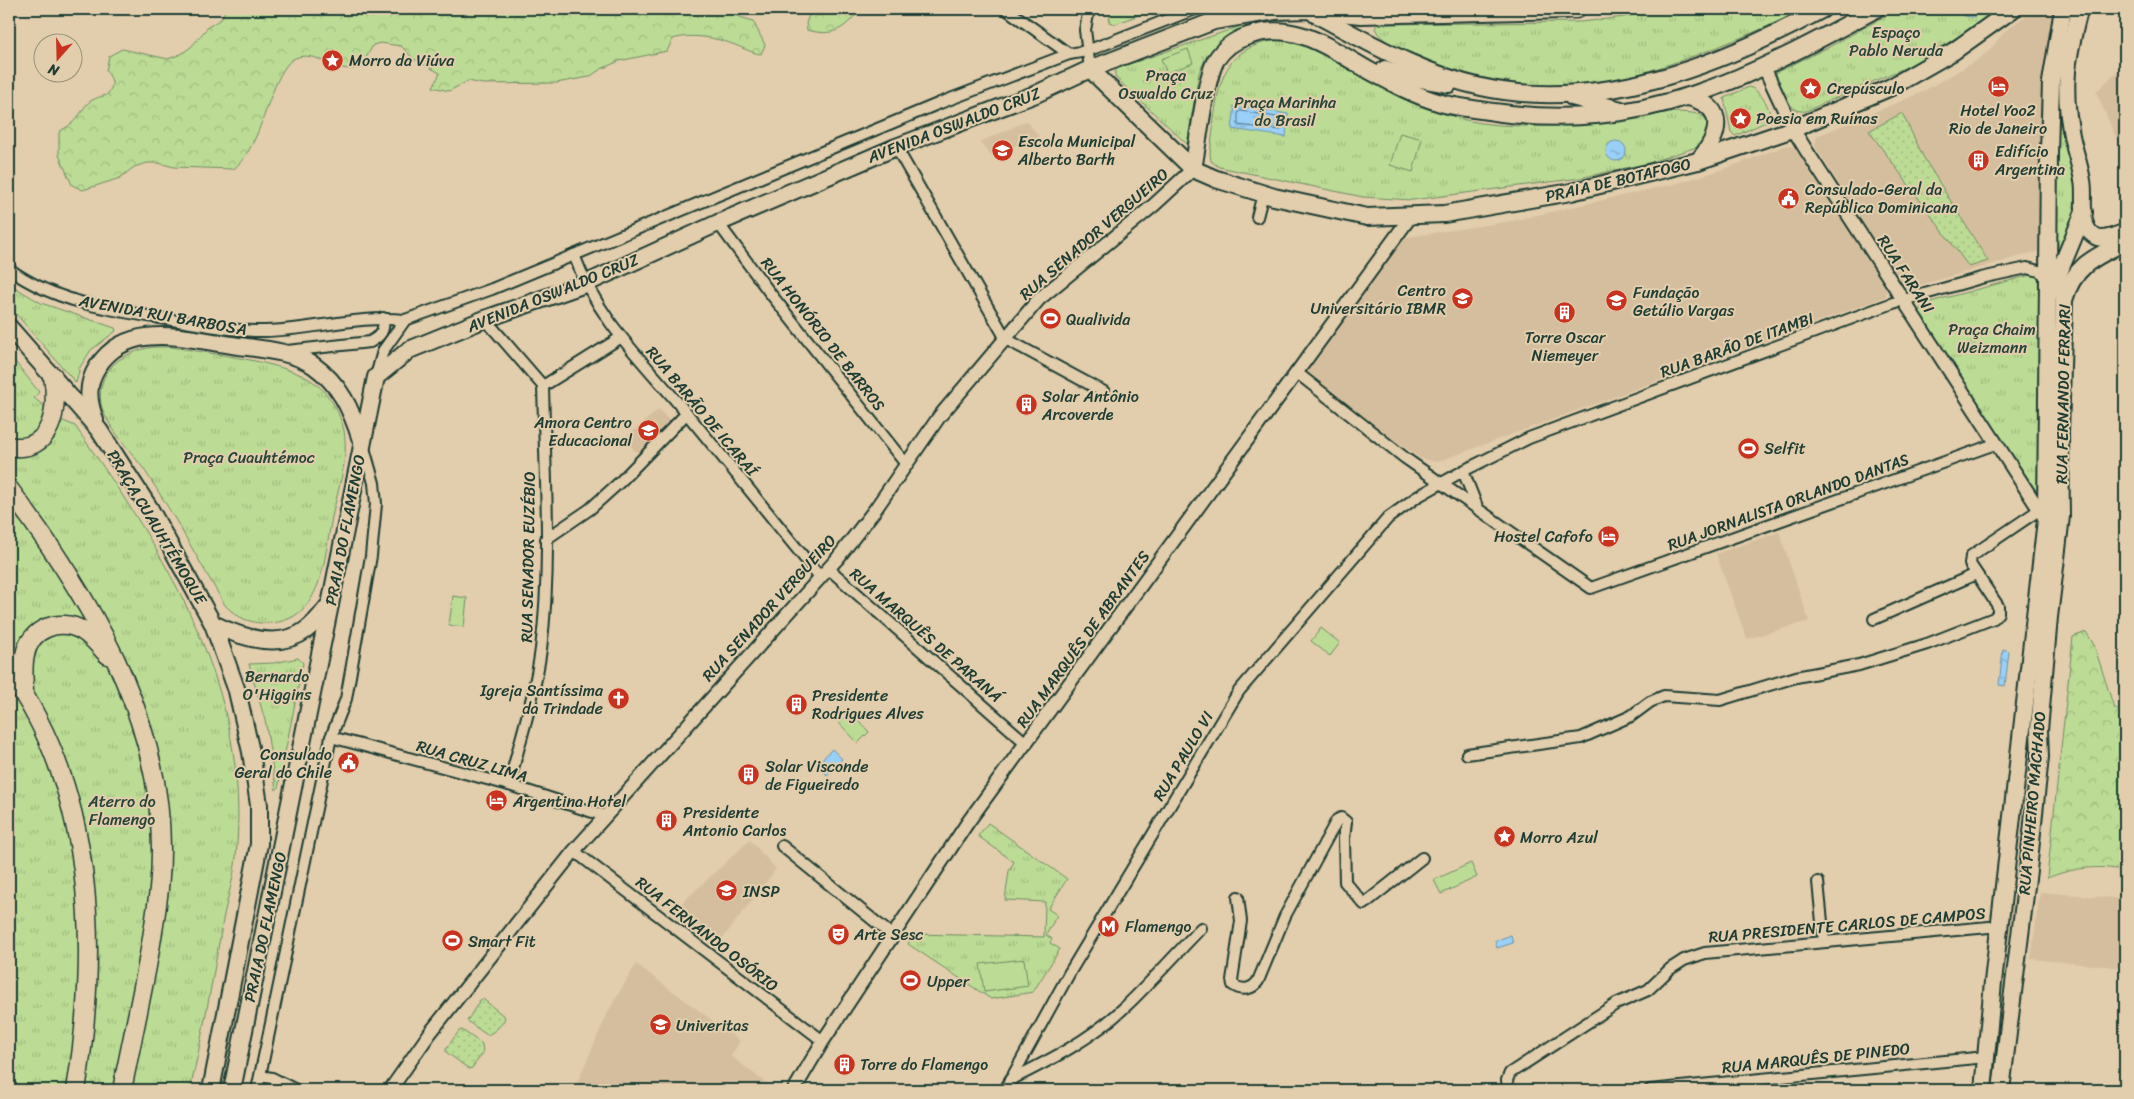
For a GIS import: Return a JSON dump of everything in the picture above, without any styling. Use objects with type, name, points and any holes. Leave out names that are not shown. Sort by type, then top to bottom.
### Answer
[{"type":"highway","points":[[9,446],[17,448],[31,445],[41,440],[48,432],[55,402],[53,376]]},
{"type":"highway","points":[[9,489],[49,543],[121,668],[140,720],[156,795],[160,831],[159,888],[150,947],[122,1087]]},
{"type":"highway","points":[[24,694],[25,653],[36,633],[45,627],[65,625],[83,631],[121,668]]},
{"type":"highway","points":[[9,672],[24,694],[53,750],[68,793],[78,834],[86,888],[87,939],[86,1003],[77,1083]]},
{"type":"main road","points":[[1308,9],[1414,64],[1480,87]]},
{"type":"main road","name":"AVENIDA OSWALDO CRUZ","points":[[376,377],[396,358],[409,350],[485,319],[585,284],[718,222],[896,147],[1036,94],[1090,69],[1214,21],[1275,11],[1308,9],[1361,15],[1566,9]]},
{"type":"main road","points":[[1563,94],[1631,86],[1663,78],[1740,50],[1792,26],[1823,9]]},
{"type":"main road","points":[[1326,44],[1411,92],[1441,103],[1552,118],[1598,116],[1630,112],[1688,97],[1764,67],[1811,45],[1876,9]]},
{"type":"main road","name":"PRAIA DE BOTAFOGO","points":[[1090,69],[1193,169],[1216,179],[1263,194],[1367,217],[1444,214],[1500,206],[1578,190],[1698,161],[1793,129],[1891,87],[1954,51],[2013,9]]},
{"type":"main road","name":"RUA FERNANDO FERRARI","points":[[2049,516],[2049,152],[2052,73],[2063,9]]},
{"type":"main road","points":[[2080,9],[2067,58],[2066,97],[2071,134],[2084,186],[2084,212],[2087,229],[2095,237],[2104,238],[2125,232]]},
{"type":"main road","points":[[1193,169],[1210,77],[1216,61],[1237,40],[1267,32],[1294,33],[1404,76],[1440,83],[1563,94],[1630,112]]},
{"type":"main road","points":[[1688,97],[1705,103],[1713,111],[1718,129],[1715,139],[1698,161]]},
{"type":"main road","points":[[2048,298],[2084,212]]},
{"type":"main road","name":"RUA FERNANDO FERRARI","points":[[2049,516],[2059,455],[2064,300],[2071,282],[2089,261],[2125,242]]},
{"type":"main road","points":[[9,327],[99,430]]},
{"type":"main road","points":[[99,430],[90,407],[88,393],[91,380],[104,357],[114,348],[142,336],[166,336],[275,352],[298,357],[311,364],[335,384],[346,400],[362,442]]},
{"type":"main road","points":[[362,442],[376,377]]},
{"type":"main road","name":"PRAÇA CUAUHTÉMOQUE","points":[[99,430],[150,509],[213,624]]},
{"type":"main road","name":"PRAIA DO FLAMENGO","points":[[232,1090],[332,602],[362,442]]},
{"type":"main road","name":"RUA PINHEIRO MACHADO","points":[[1983,1090],[2000,926],[2049,516]]},
{"type":"main road","name":"RUA PINHEIRO MACHADO","points":[[2001,1090],[2040,757],[2039,730],[2048,626],[2049,516]]},
{"type":"main road","points":[[213,624],[244,636],[278,639],[304,631],[332,602]]},
{"type":"main road","name":"PRAIA DO FLAMENGO","points":[[211,1090],[259,844],[260,805],[251,752],[237,692],[213,624]]},
{"type":"street","points":[[1006,9],[1069,54]]},
{"type":"street","points":[[1089,9],[1085,22],[1090,69]]},
{"type":"street","name":"AVENIDA OSWALDO CRUZ","points":[[405,320],[574,256],[709,197],[931,106],[1069,54],[1087,51],[1195,9]]},
{"type":"street","name":"RUA FARANI","points":[[1764,67],[1793,129],[1995,444],[2049,516]]},
{"type":"street","points":[[896,147],[1006,339],[1104,392]]},
{"type":"street","name":"RUA SENADOR VERGUEIRO","points":[[390,1090],[425,1040],[574,850],[824,573],[874,511],[905,463],[939,417],[1039,299],[1154,205],[1193,169]]},
{"type":"street","points":[[1257,217],[1263,194]]},
{"type":"street","name":"RUA MARQUÊS DE ABRANTES","points":[[794,1090],[823,1041],[968,822],[1027,744],[1086,658],[1184,529],[1296,372],[1411,216]]},
{"type":"street","name":"RUA HONÓRIO DE BARROS","points":[[718,222],[770,293],[905,463]]},
{"type":"street","name":"RUA BARÃO DE ICARAÍ","points":[[574,256],[585,284],[620,338],[824,573]]},
{"type":"street","name":"RUA BARÃO DE ITAMBI","points":[[1444,483],[1529,438],[1904,300],[1981,278],[2027,268],[2039,271],[2048,277]]},
{"type":"street","name":"AVENIDA RUI BARBOSA","points":[[9,269],[34,285],[87,304],[217,327],[271,331],[383,318],[405,320]]},
{"type":"street","points":[[275,352],[370,342],[380,335],[383,330],[383,318]]},
{"type":"street","points":[[485,319],[544,386],[620,338]]},
{"type":"street","points":[[376,377],[383,351],[405,320]]},
{"type":"street","points":[[1296,372],[1405,458],[1444,483],[1479,510]]},
{"type":"street","name":"RUA SENADOR EUZÉBIO","points":[[509,786],[541,650],[546,539],[544,386]]},
{"type":"street","points":[[546,539],[590,509],[621,481],[686,413]]},
{"type":"street","name":"PRAIA DO FLAMENGO","points":[[257,1090],[331,737],[346,699],[371,556],[376,504],[374,483],[362,442]]},
{"type":"street","name":"RUA JORNALISTA ORLANDO DANTAS","points":[[1479,510],[1591,588],[1995,444]]},
{"type":"street","points":[[1464,471],[1479,510]]},
{"type":"street","name":"RUA PAULO VI","points":[[1005,1090],[1070,972],[1239,691],[1388,518],[1417,497],[1444,483]]},
{"type":"street","points":[[1467,754],[1581,738],[1631,716],[1650,702],[1664,696],[1716,701],[1796,677],[1859,665],[1927,644],[1996,616],[1998,606],[1970,562],[1972,554],[2049,516]]},
{"type":"street","name":"RUA MARQUÊS DE PARANÁ","points":[[824,573],[1027,744]]},
{"type":"street","points":[[1874,619],[1976,574]]},
{"type":"street","name":"RUA CRUZ LIMA","points":[[331,737],[509,786],[605,816]]},
{"type":"street","points":[[1238,896],[1241,922],[1233,985],[1237,988],[1248,988],[1254,987],[1258,981],[1285,916],[1337,820],[1341,818],[1346,822],[1344,839],[1345,882],[1364,904],[1422,858]]},
{"type":"street","points":[[782,846],[893,936]]},
{"type":"street","name":"RUA FERNANDO OSÓRIO","points":[[574,850],[823,1041]]},
{"type":"street","points":[[1818,882],[1824,942]]},
{"type":"street","name":"RUA PRESIDENTE CARLOS DE CAMPOS","points":[[1508,1090],[1507,1080],[1510,1073],[1616,1004],[1648,990],[1670,969],[1684,960],[1705,953],[2000,926]]},
{"type":"street","points":[[1010,1080],[1054,1058],[1102,1027],[1126,1006],[1201,928]]},
{"type":"street","name":"RUA MARQUÊS DE PINEDO","points":[[1650,1090],[1986,1056]]},
{"type":"street","points":[[260,1076],[272,1078],[296,1090]]},
{"type":"shaded area","points":[[2034,9],[2054,9],[2046,70],[2042,250],[1910,288],[1903,287],[1815,146],[1817,136],[1918,94],[1976,61],[1989,51],[2005,31]]},
{"type":"shaded area","points":[[2125,64],[2125,158],[2096,92]]},
{"type":"shaded area","points":[[1027,121],[1039,137],[991,155],[980,142]]},
{"type":"shaded area","points":[[1787,145],[1794,147],[1873,268],[1887,291],[1885,297],[1437,462],[1420,458],[1311,381],[1307,375],[1307,367],[1398,245],[1407,237],[1512,221],[1682,182],[1727,168]]},
{"type":"shaded area","name":"Amora Centro Educacional","points":[[659,409],[672,424],[637,453],[624,439]]},
{"type":"shaded area","points":[[1779,532],[1809,621],[1747,639],[1716,554]]},
{"type":"shaded area","name":"INSP","points":[[750,840],[776,869],[715,948],[671,913]]},
{"type":"shaded area","points":[[2040,892],[2125,899],[2125,968],[2031,959]]},
{"type":"shaded area","name":"Univeritas","points":[[636,964],[740,1041],[731,1056],[775,1090],[574,1090],[609,1010]]},
{"type":"green space","points":[[226,9],[726,9],[737,16],[753,21],[765,45],[761,54],[713,38],[680,37],[673,39],[667,51],[619,61],[589,77],[556,83],[483,84],[468,81],[449,91],[433,87],[440,73],[414,59],[401,46],[380,43],[373,45],[361,67],[352,69],[303,56],[295,58],[283,70],[253,143],[234,169],[174,167],[159,163],[147,163],[134,167],[120,178],[83,190],[72,185],[59,155],[59,132],[72,123],[89,103],[107,95],[112,83],[106,71],[109,56],[122,49],[168,59],[181,54],[191,47],[208,27],[221,19]]},
{"type":"green space","points":[[823,9],[860,9],[849,22],[837,30],[824,33],[807,30],[806,23],[810,13],[817,13]]},
{"type":"green space","points":[[1111,9],[1155,9],[1115,24],[1109,22]]},
{"type":"green space","points":[[1662,9],[1806,9],[1715,48],[1631,77],[1568,86],[1518,84],[1470,75],[1447,68],[1397,47],[1383,39],[1375,28],[1378,24],[1581,22],[1624,17]]},
{"type":"green space","name":"Espaço Pablo Neruda","points":[[1898,9],[2004,9],[1911,65],[1806,111],[1795,109],[1791,105],[1775,77],[1777,72],[1831,46]]},
{"type":"green space","name":"Praça Oswaldo Cruz","points":[[1244,25],[1245,28],[1229,35],[1216,44],[1199,73],[1187,144],[1115,77],[1115,72],[1118,68]]},
{"type":"green space","name":"Praça Marinha do Brasil","points":[[1279,40],[1298,42],[1312,47],[1388,90],[1428,108],[1470,121],[1509,126],[1576,125],[1643,115],[1679,112],[1694,113],[1704,117],[1708,122],[1710,130],[1700,146],[1648,163],[1580,178],[1412,200],[1363,197],[1219,167],[1211,161],[1210,153],[1222,79],[1230,65],[1241,53],[1257,45]]},
{"type":"green space","points":[[1188,49],[1193,63],[1167,73],[1161,59]]},
{"type":"green space","points":[[1749,87],[1764,100],[1769,111],[1770,120],[1735,136],[1731,132],[1724,98]]},
{"type":"green space","points":[[2059,109],[2076,183],[2077,209],[2055,277]]},
{"type":"green space","points":[[1902,113],[1924,158],[1988,261],[1969,267],[1869,131]]},
{"type":"green space","points":[[1400,133],[1422,139],[1413,172],[1390,165]]},
{"type":"green space","name":"Praça Chaim Weizmann","points":[[2034,274],[2041,278],[2037,497],[1919,312],[1923,304]]},
{"type":"green space","points":[[9,284],[41,303],[115,328],[116,331],[91,350],[80,367],[76,383],[9,306]]},
{"type":"green space","name":"Praça Cuauhtémoc","points":[[172,347],[247,359],[286,369],[302,375],[315,383],[330,398],[340,417],[344,431],[345,452],[323,568],[311,599],[300,611],[287,620],[269,623],[250,621],[239,617],[225,605],[156,487],[108,421],[101,404],[103,381],[107,372],[122,358],[142,349]]},
{"type":"green space","name":"Aterro do Flamengo","points":[[9,354],[39,392],[34,398],[61,420],[75,426],[109,475],[171,575],[196,627],[216,681],[231,737],[237,795],[236,857],[204,1027],[190,1090],[9,1090]]},
{"type":"green space","points":[[453,596],[467,598],[464,627],[449,625]]},
{"type":"green space","points":[[1321,628],[1340,643],[1330,656],[1311,641]]},
{"type":"green space","points":[[2086,632],[2094,645],[2114,708],[2125,712],[2125,871],[2086,868],[2047,878],[2073,637]]},
{"type":"green space","name":"Bernardo O'Higgins","points":[[298,658],[303,663],[278,788],[276,790],[266,724],[249,664],[274,663]]},
{"type":"green space","points":[[851,712],[869,732],[858,743],[839,723]]},
{"type":"green space","points":[[988,823],[1067,879],[1048,909],[1057,915],[1046,935],[1052,939],[1050,943],[1060,949],[1033,992],[991,999],[908,944],[914,934],[1044,937],[1045,902],[1005,900],[1009,871],[1014,862],[978,836]]},
{"type":"green space","points":[[1471,863],[1477,877],[1441,894],[1434,880]]},
{"type":"green space","points":[[1024,959],[1028,986],[984,992],[980,964]]},
{"type":"green space","points":[[483,999],[505,1017],[498,1028],[487,1035],[467,1021],[480,1000]]},
{"type":"green space","points":[[462,1030],[482,1044],[483,1053],[472,1068],[469,1069],[446,1052],[446,1049],[459,1031]]},
{"type":"water","points":[[1956,9],[1985,9],[1973,17],[1964,16]]},
{"type":"water","points":[[1235,105],[1288,114],[1286,137],[1232,129]]},
{"type":"water","points":[[1616,141],[1623,144],[1626,151],[1623,158],[1616,161],[1609,158],[1606,151],[1609,144]]},
{"type":"water","points":[[2003,649],[2009,651],[2005,686],[1999,685]]},
{"type":"water","points":[[832,749],[842,759],[827,775],[817,765]]},
{"type":"water","points":[[1511,935],[1513,943],[1497,948],[1495,941]]},
{"type":"place","name":"Morro da Viúva","points":[[333,60]]},
{"type":"place","name":"Hotel Yoo2 Rio de Janeiro","points":[[1998,86]]},
{"type":"place","name":"Crepúsculo","points":[[1811,88]]},
{"type":"place","name":"Poesia em Ruínas","points":[[1740,118]]},
{"type":"place","name":"Escola Municipal Alberto Barth","points":[[1002,150]]},
{"type":"place","name":"Edifício Argentina","points":[[1979,160]]},
{"type":"place","name":"Consulado-Geral da República Dominicana","points":[[1789,198]]},
{"type":"place","name":"Centro Universitário IBMR","points":[[1462,299]]},
{"type":"place","name":"Fundação Getúlio Vargas","points":[[1617,301]]},
{"type":"place","name":"Torre Oscar Niemeyer","points":[[1565,313]]},
{"type":"place","name":"Qualivida","points":[[1050,319]]},
{"type":"place","name":"Solar Antônio Arcoverde","points":[[1026,405]]},
{"type":"place","name":"Amora Centro Educacional","points":[[648,431]]},
{"type":"place","name":"Selfit","points":[[1748,448]]},
{"type":"place","name":"Hostel Cafofo","points":[[1609,536]]},
{"type":"place","name":"Igreja Santíssima da Trindade","points":[[619,699]]},
{"type":"place","name":"Presidente Rodrigues Alves","points":[[796,704]]},
{"type":"place","name":"Consulado Geral do Chile","points":[[348,763]]},
{"type":"place","name":"Solar Visconde de Figueiredo","points":[[749,775]]},
{"type":"place","name":"Argentina Hotel","points":[[497,801]]},
{"type":"place","name":"Presidente Antonio Carlos","points":[[667,821]]},
{"type":"place","name":"Morro Azul","points":[[1504,837]]},
{"type":"place","name":"INSP","points":[[727,891]]},
{"type":"place","name":"Flamengo","points":[[1109,926]]},
{"type":"place","name":"Arte Sesc","points":[[838,934]]},
{"type":"place","name":"Smart Fit","points":[[452,941]]},
{"type":"place","name":"Upper","points":[[911,981]]},
{"type":"place","name":"Univeritas","points":[[660,1025]]},
{"type":"place","name":"Torre do Flamengo","points":[[844,1064]]}]
